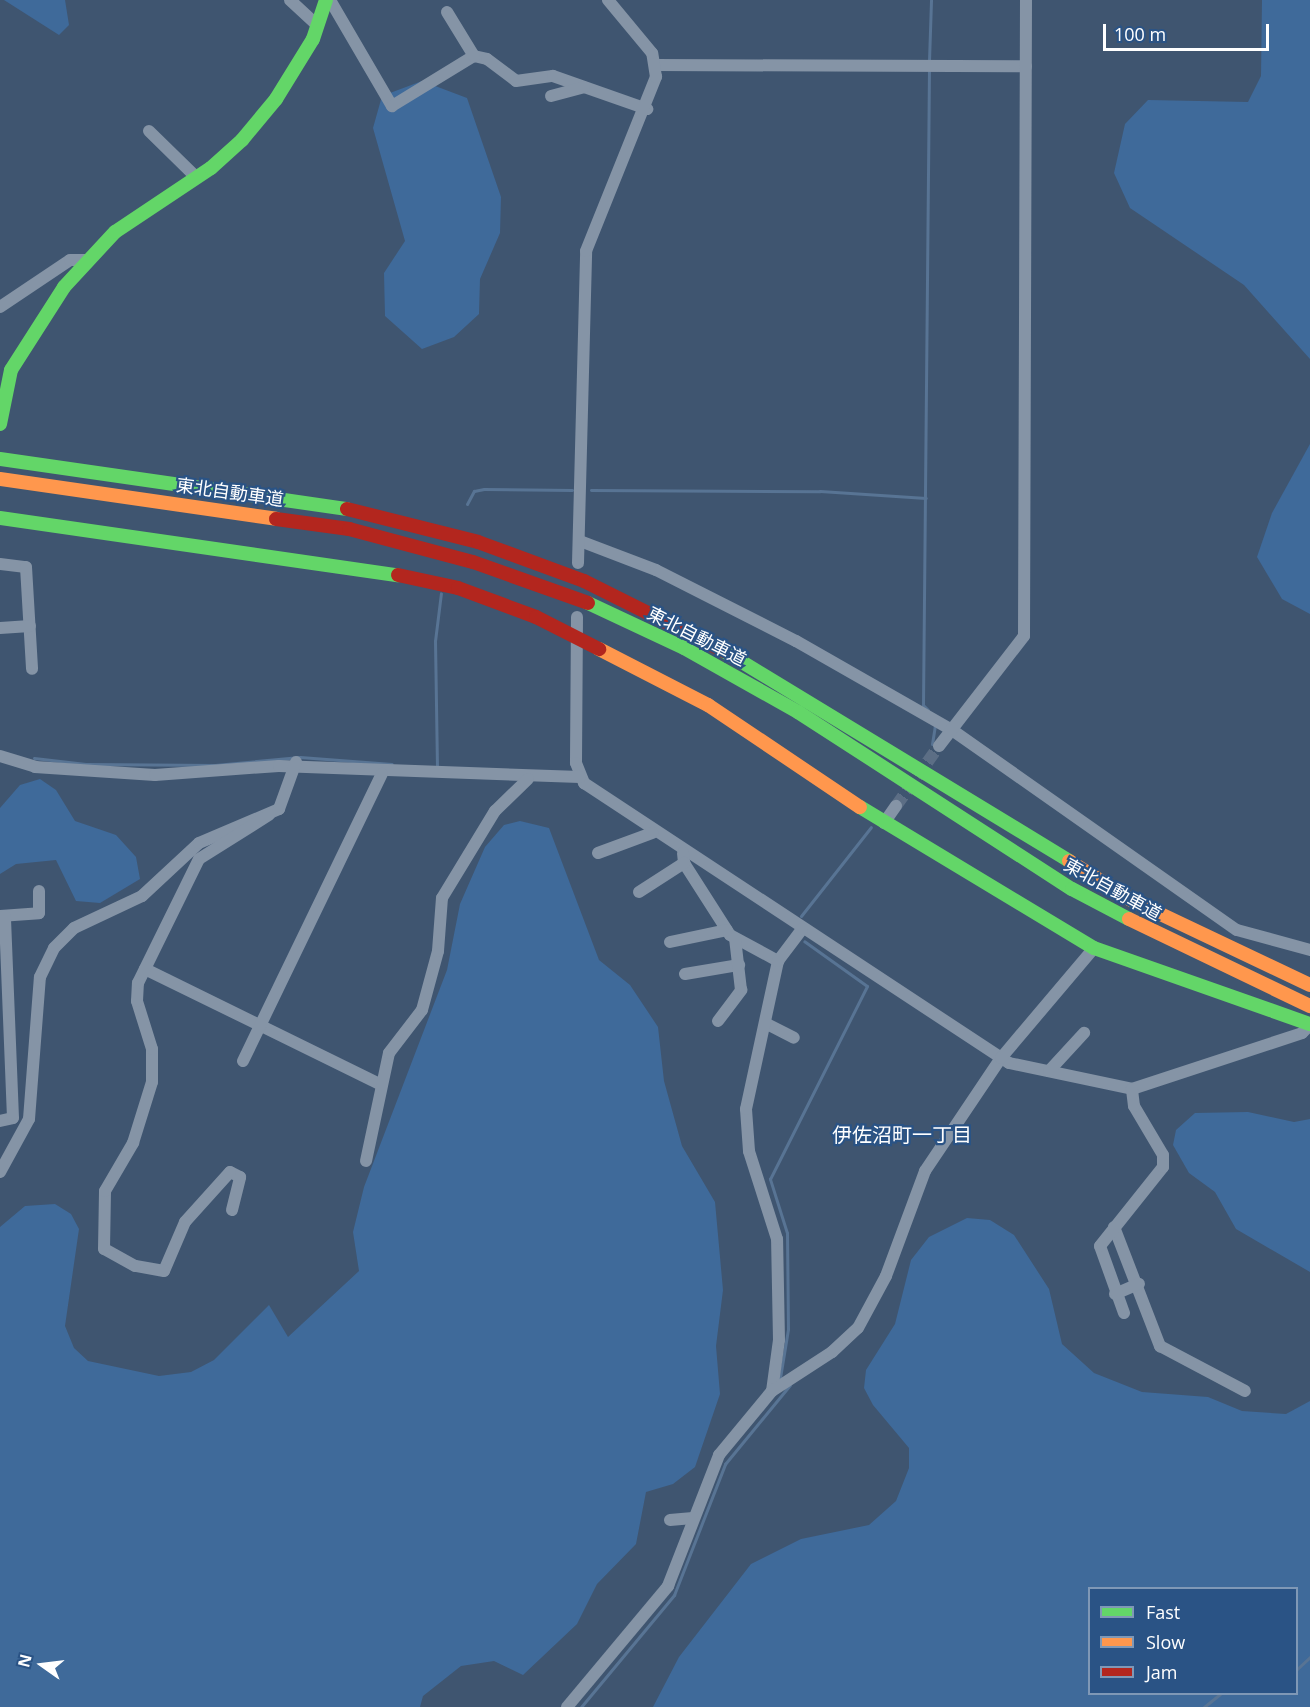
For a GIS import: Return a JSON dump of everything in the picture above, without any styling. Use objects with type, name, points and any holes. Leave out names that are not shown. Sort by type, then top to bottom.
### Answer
[{"type":"main road","points":[[0,424],[11,370],[85,261],[115,232],[197,178],[242,140],[276,99],[317,25],[328,0]]},
{"type":"main road","name":"東北自動車道","points":[[0,459],[352,510],[478,542],[584,581],[753,665],[1131,900],[1310,985]]},
{"type":"main road","name":"東北自動車道","points":[[0,478],[349,529],[473,561],[579,599],[754,686],[1072,889],[1223,968],[1310,1006]]},
{"type":"main road","points":[[0,518],[346,564],[458,588],[577,635],[708,705],[884,823],[1094,948],[1310,1024]]},
{"type":"street","points":[[290,0],[317,25]]},
{"type":"street","points":[[328,0],[392,106],[474,56],[487,58],[516,81],[553,75],[647,109]]},
{"type":"street","points":[[578,563],[586,251],[596,214],[647,109],[656,65],[608,0]]},
{"type":"street","points":[[939,746],[1024,636],[1026,0]]},
{"type":"street","points":[[447,12],[474,56]]},
{"type":"street","points":[[656,65],[1026,66]]},
{"type":"street","points":[[551,96],[584,87]]},
{"type":"street","points":[[149,131],[197,178]]},
{"type":"street","points":[[0,307],[70,260],[85,261]]},
{"type":"street","points":[[580,541],[666,575],[952,730],[1237,930],[1310,950]]},
{"type":"street","points":[[0,564],[23,563],[32,669]]},
{"type":"street","points":[[577,617],[580,777]]},
{"type":"street","points":[[0,628],[30,626]]},
{"type":"street","points":[[0,756],[35,766],[155,775],[295,764],[382,774],[528,779],[580,777],[683,858],[802,929],[1001,1058],[1132,1089],[1302,1033],[1310,1024]]},
{"type":"street","points":[[232,1210],[240,1177],[230,1172],[185,1222],[164,1271],[135,1266],[104,1249],[105,1191],[133,1143],[153,1082],[152,1049],[137,1001],[145,969],[199,859],[269,815],[288,794],[295,764]]},
{"type":"street","points":[[243,1061],[258,1025],[382,774]]},
{"type":"street","points":[[366,1161],[380,1084],[389,1053],[422,1010],[438,951],[442,898],[495,811],[528,779]]},
{"type":"street","points":[[884,823],[896,806]]},
{"type":"street","points":[[0,1172],[29,1119],[40,977],[54,948],[74,928],[142,896],[199,843],[269,815]]},
{"type":"street","points":[[598,853],[652,833]]},
{"type":"street","points":[[639,892],[683,858]]},
{"type":"street","points":[[683,858],[731,934],[739,965],[741,990],[718,1021]]},
{"type":"street","points":[[0,1120],[13,1118],[2,916],[39,913],[39,891]]},
{"type":"street","points":[[772,1391],[780,1341],[777,1239],[749,1151],[746,1109],[767,1024],[778,961],[802,929]]},
{"type":"street","points":[[670,942],[731,934],[778,961]]},
{"type":"street","points":[[567,1707],[663,1593],[719,1455],[772,1391],[832,1352],[858,1328],[886,1276],[917,1184],[1001,1058],[1094,948]]},
{"type":"street","points":[[685,974],[739,965]]},
{"type":"street","points":[[145,969],[380,1084]]},
{"type":"street","points":[[767,1024],[794,1038]]},
{"type":"street","points":[[1049,1071],[1084,1033]]},
{"type":"street","points":[[1124,1313],[1115,1294],[1100,1246],[1163,1167],[1163,1155],[1134,1106],[1132,1089]]},
{"type":"street","points":[[1114,1227],[1139,1284],[1160,1346],[1245,1391]]},
{"type":"street","points":[[1115,1294],[1139,1284]]},
{"type":"street","points":[[670,1520],[693,1518]]},
{"type":"shaded area","points":[[4,0],[65,0],[69,25],[59,35]]},
{"type":"shaded area","points":[[1262,0],[1310,0],[1310,359],[1244,285],[1130,208],[1114,173],[1125,124],[1148,100],[1248,102],[1261,76]]},
{"type":"shaded area","points":[[422,81],[467,98],[501,197],[500,233],[480,279],[479,314],[454,337],[422,349],[385,316],[384,273],[405,241],[373,128],[382,96]]},
{"type":"shaded area","points":[[1310,444],[1310,614],[1282,599],[1257,557],[1272,513]]},
{"type":"shaded area","points":[[40,779],[56,790],[75,821],[116,835],[136,857],[140,879],[100,903],[76,901],[56,860],[16,864],[0,874],[0,808],[20,785]]},
{"type":"shaded area","points":[[520,821],[549,828],[599,960],[630,985],[658,1027],[664,1081],[682,1146],[715,1202],[723,1290],[716,1346],[720,1394],[695,1467],[673,1484],[646,1492],[636,1544],[597,1584],[577,1624],[523,1675],[494,1661],[461,1666],[423,1696],[420,1707],[0,1707],[0,1227],[25,1206],[55,1204],[71,1214],[79,1229],[65,1326],[74,1348],[88,1361],[159,1376],[191,1372],[214,1360],[269,1305],[288,1337],[359,1271],[353,1232],[364,1187],[447,970],[460,904],[485,847],[504,825]]},
{"type":"shaded area","points":[[1248,1112],[1294,1122],[1310,1119],[1310,1272],[1236,1229],[1215,1192],[1189,1173],[1173,1145],[1176,1130],[1195,1113]]},
{"type":"shaded area","points":[[967,1218],[990,1220],[1014,1235],[1049,1289],[1062,1344],[1094,1373],[1142,1392],[1208,1397],[1242,1411],[1286,1414],[1310,1401],[1310,1707],[653,1707],[679,1657],[751,1564],[801,1539],[869,1525],[896,1501],[909,1468],[909,1448],[873,1405],[864,1388],[866,1370],[895,1324],[911,1260],[929,1237]]},
{"type":"waterway","points":[[929,61],[931,0]]},
{"type":"waterway","points":[[928,710],[923,705],[929,68]]},
{"type":"waterway","points":[[467,504],[474,491],[484,489],[572,490]]},
{"type":"waterway","points":[[591,490],[820,491],[926,498]]},
{"type":"waterway","points":[[437,768],[435,641],[441,593]]},
{"type":"waterway","points":[[932,744],[935,725]]},
{"type":"waterway","points":[[34,758],[86,764],[215,765],[300,757],[392,764]]},
{"type":"waterway","points":[[801,916],[871,827]]},
{"type":"waterway","points":[[780,1378],[788,1329],[787,1233],[770,1179],[867,986],[804,941]]},
{"type":"waterway","points":[[581,1707],[674,1595],[725,1464],[790,1385]]},
{"type":"waterway","points":[[1298,1668],[1310,1657]]},
{"type":"waterway","points":[[1204,1707],[1219,1695]]},
{"type":"tunnel","points":[[896,806],[939,746]]},
{"type":"traffic: fast","points":[[0,424],[11,370],[64,287],[115,232],[211,168],[242,140],[276,99],[313,39],[326,0]]},
{"type":"traffic: fast","points":[[0,459],[347,509]]},
{"type":"traffic: fast","points":[[0,518],[398,575]]},
{"type":"traffic: fast","points":[[588,603],[684,648],[798,712],[1072,889],[1129,919]]},
{"type":"traffic: fast","points":[[724,651],[1069,861]]},
{"type":"traffic: fast","points":[[860,807],[1094,948],[1310,1024]]},
{"type":"traffic: slow","points":[[0,479],[276,519]]},
{"type":"traffic: slow","points":[[599,649],[708,705],[860,807]]},
{"type":"traffic: slow","points":[[1069,861],[1131,900],[1310,985]]},
{"type":"traffic: slow","points":[[1129,919],[1310,1006]]},
{"type":"traffic: jam","points":[[347,509],[478,542],[584,581],[724,651]]},
{"type":"traffic: jam","points":[[276,519],[349,529],[473,562],[588,603]]},
{"type":"traffic: jam","points":[[398,575],[458,588],[536,617],[599,649]]},
{"type":"district","name":"伊佐沼町一丁目","points":[[902,1134]]}]
